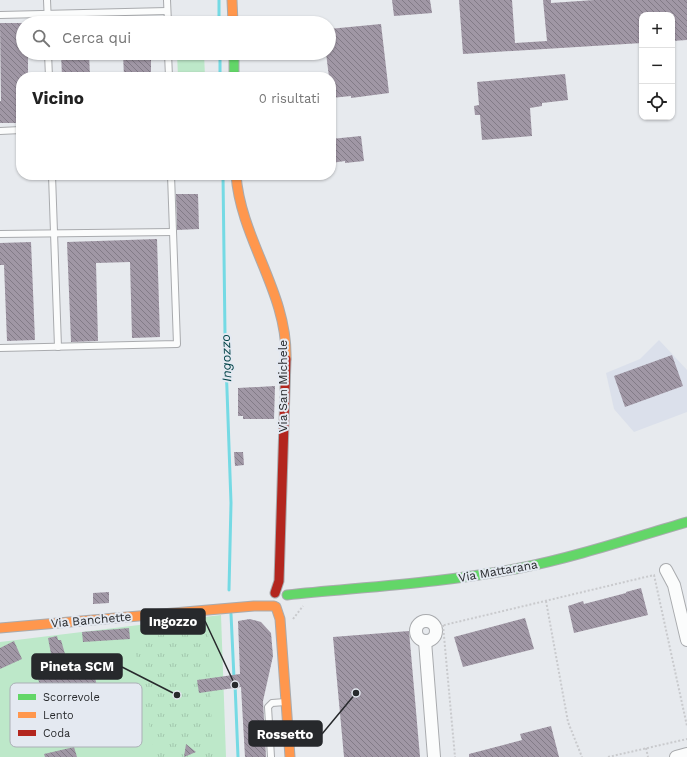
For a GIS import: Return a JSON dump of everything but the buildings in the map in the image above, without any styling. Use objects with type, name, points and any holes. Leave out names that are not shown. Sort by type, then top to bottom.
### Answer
[{"type":"street","points":[[232,0],[233,16]]},
{"type":"street","points":[[234,60],[234,72]]},
{"type":"street","name":"Via San Michele","points":[[236,180],[236,189],[242,213],[282,318],[286,349],[279,582],[280,600]]},
{"type":"street","name":"Via Mattarana","points":[[280,600],[304,593],[466,577],[520,568],[588,551],[687,522]]},
{"type":"street","points":[[666,570],[674,585],[687,640]]},
{"type":"street","points":[[280,600],[280,619],[290,757]]},
{"type":"street","name":"Via Banchette","points":[[0,628],[254,606],[280,600]]},
{"type":"street","points":[[428,620],[439,626],[435,637],[432,640],[425,641],[417,636],[416,630],[418,624],[424,621],[428,620]]},
{"type":"street","points":[[425,641],[434,757]]},
{"type":"street","points":[[676,757],[687,754]]},
{"type":"lane","points":[[47,0],[47,14]]},
{"type":"lane","points":[[167,0],[167,16]]},
{"type":"lane","points":[[0,15],[167,11]]},
{"type":"lane","points":[[48,60],[49,72]]},
{"type":"lane","points":[[168,60],[169,72]]},
{"type":"lane","points":[[0,130],[16,130]]},
{"type":"lane","points":[[52,180],[58,347]]},
{"type":"lane","points":[[0,348],[177,344],[171,180]]},
{"type":"lane","points":[[0,234],[173,232]]},
{"type":"lane","points":[[271,757],[268,707],[272,703],[286,701]]},
{"type":"path","points":[[454,757],[439,626],[654,575],[687,726]]},
{"type":"path","points":[[546,601],[568,722],[582,757]]},
{"type":"path","points":[[608,757],[687,738]]},
{"type":"path","points":[[646,748],[648,757]]},
{"type":"shaded area","points":[[659,340],[687,370],[687,412],[634,432],[614,409],[606,373],[640,359]]},
{"type":"green space","points":[[177,60],[204,60],[205,72],[178,72]]},
{"type":"green space","points":[[221,615],[226,757],[0,757],[0,642]]},
{"type":"green space","points":[[208,630],[213,757],[156,757],[133,638]]},
{"type":"waterway","name":"Ingozzo","points":[[219,0],[219,16]]},
{"type":"waterway","name":"Ingozzo","points":[[220,60],[220,72]]},
{"type":"waterway","name":"Ingozzo","points":[[223,180],[225,334],[231,503],[229,590]]},
{"type":"waterway","name":"Ingozzo","points":[[231,614],[234,678]]},
{"type":"waterway","name":"Ingozzo","points":[[235,684],[238,757]]},
{"type":"traffic: fast","points":[[234,60],[234,72]]},
{"type":"traffic: fast","points":[[287,595],[433,581],[520,568],[583,553],[687,522]]},
{"type":"traffic: slow","points":[[232,0],[233,16]]},
{"type":"traffic: slow","points":[[237,180],[246,222],[280,312],[285,335],[286,359]]},
{"type":"traffic: slow","points":[[0,628],[254,606],[274,606]]},
{"type":"traffic: slow","points":[[276,607],[280,619],[290,757]]},
{"type":"traffic: jam","points":[[275,593],[279,581],[286,359]]},
{"type":"place","name":"Ingozzo","points":[[235,685]]},
{"type":"place","name":"Rossetto","points":[[356,693]]},
{"type":"place","name":"Pineta SCM","points":[[177,695]]}]
